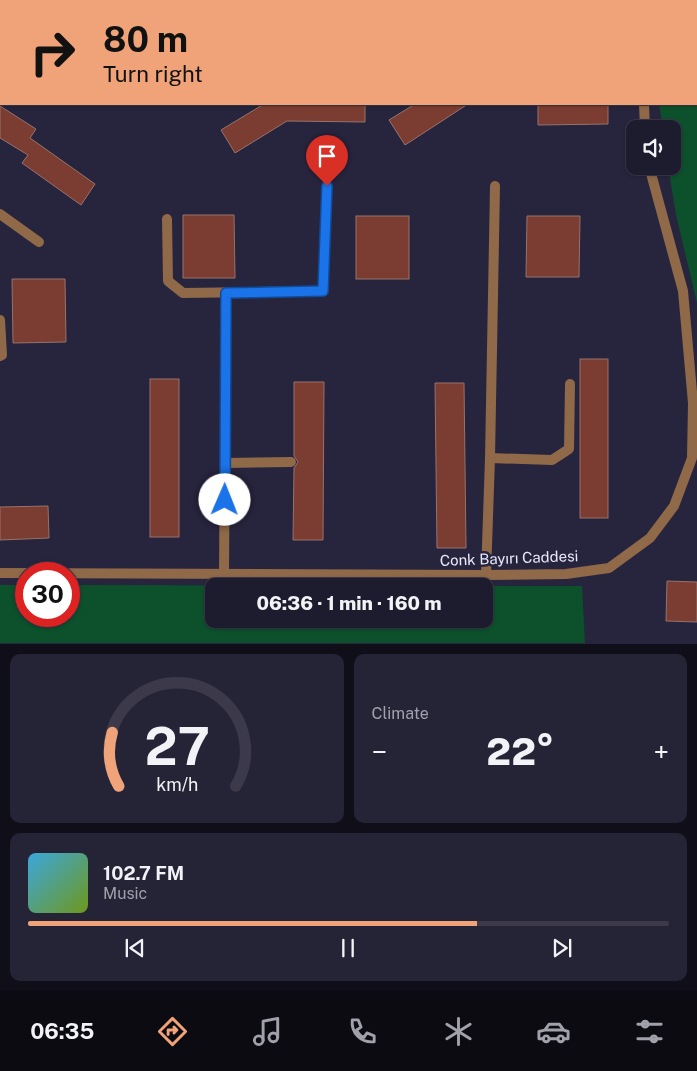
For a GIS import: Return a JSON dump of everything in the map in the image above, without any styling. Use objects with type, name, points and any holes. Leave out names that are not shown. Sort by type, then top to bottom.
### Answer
[{"type":"street","points":[[644,105],[645,120]]},
{"type":"street","name":"Conk Bayırı Caddesi","points":[[0,573],[486,575],[566,574],[609,568],[650,538],[674,506],[692,458],[693,403],[683,291],[651,175]]},
{"type":"street","points":[[167,219],[168,281],[183,293],[323,291],[327,186]]},
{"type":"street","points":[[486,575],[495,186]]},
{"type":"street","points":[[0,214],[39,242]]},
{"type":"street","points":[[224,575],[226,293]]},
{"type":"street","points":[[0,320],[2,355],[0,356]]},
{"type":"street","points":[[490,458],[552,460],[569,449],[570,384]]},
{"type":"street","points":[[226,463],[291,462]]},
{"type":"green space","points":[[659,105],[697,105],[697,303],[676,215],[669,175],[681,175],[681,120],[662,120]]},
{"type":"green space","points":[[0,585],[15,585],[15,627],[80,627],[80,585],[205,585],[205,628],[493,628],[493,586],[582,586],[585,643],[0,643]]},
{"type":"building","points":[[262,105],[365,105],[365,122],[287,121],[235,153],[221,130]]},
{"type":"building","points":[[413,105],[466,105],[405,145],[389,120]]},
{"type":"building","points":[[538,105],[608,105],[608,124],[538,125]]},
{"type":"building","points":[[0,106],[36,129],[30,138],[95,184],[81,205],[22,163],[28,155],[0,138]]},
{"type":"building","points":[[183,215],[234,215],[235,278],[183,278]]},
{"type":"building","points":[[356,216],[409,216],[409,279],[356,279]]},
{"type":"building","points":[[527,216],[580,216],[579,277],[526,277]]},
{"type":"building","points":[[12,279],[65,279],[66,342],[13,343]]},
{"type":"building","points":[[580,359],[608,359],[608,518],[580,518]]},
{"type":"building","points":[[150,379],[179,379],[179,537],[150,537]]},
{"type":"building","points":[[294,382],[324,382],[323,540],[293,540],[294,468],[298,462],[294,456]]},
{"type":"building","points":[[435,383],[464,383],[466,548],[437,548]]},
{"type":"building","points":[[48,506],[49,538],[0,540],[0,507]]},
{"type":"building","points":[[667,581],[697,582],[697,622],[666,621]]},
{"type":"route","points":[[225,500],[226,293],[323,291],[327,186]]}]
